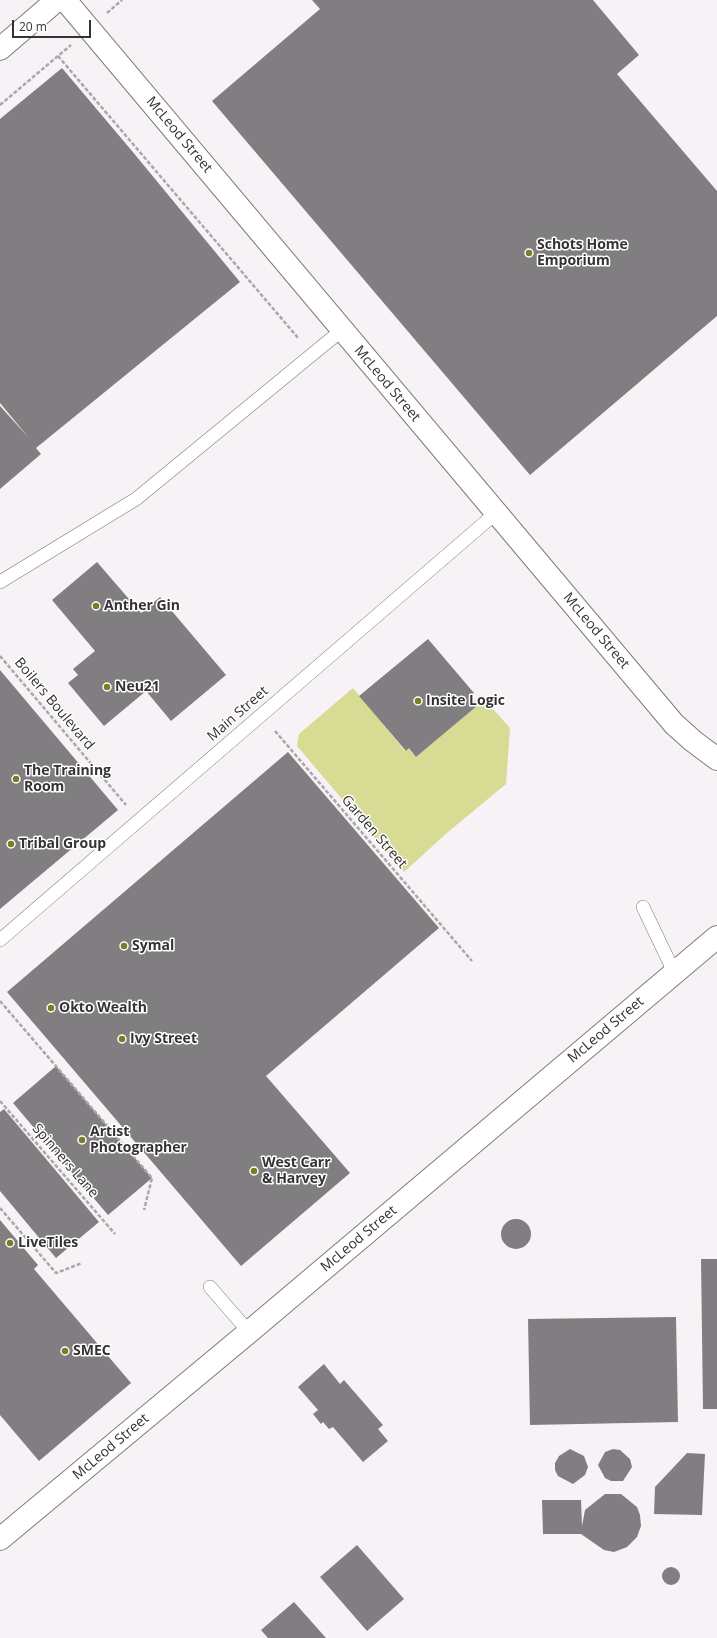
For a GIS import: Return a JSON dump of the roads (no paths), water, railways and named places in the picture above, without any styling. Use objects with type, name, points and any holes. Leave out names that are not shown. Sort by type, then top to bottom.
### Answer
[{"type":"street","points":[[0,49],[57,0]]},
{"type":"street","name":"McLeod Street","points":[[65,0],[674,724],[692,741],[717,759]]},
{"type":"street","name":"McLeod Street","points":[[0,1539],[249,1332],[717,937]]},
{"type":"lane","points":[[0,582],[136,499],[342,330]]},
{"type":"lane","name":"Main Street","points":[[0,940],[496,513]]},
{"type":"lane","points":[[643,907],[674,972]]},
{"type":"lane","points":[[210,1287],[249,1332]]},
{"type":"place","name":"Schots Home Emporium","points":[[529,253]]},
{"type":"place","name":"Anther Gin","points":[[96,606]]},
{"type":"place","name":"Neu21","points":[[107,687]]},
{"type":"place","name":"Insite Logic","points":[[418,701]]},
{"type":"place","name":"The Training Room","points":[[16,779]]},
{"type":"place","name":"Tribal Group","points":[[11,844]]},
{"type":"place","name":"Symal","points":[[124,946]]},
{"type":"place","name":"Okto Wealth","points":[[51,1008]]},
{"type":"place","name":"Ivy Street","points":[[122,1039]]},
{"type":"place","name":"Artist Photographer","points":[[82,1140]]},
{"type":"place","name":"West Carr & Harvey","points":[[254,1171]]},
{"type":"place","name":"LiveTiles","points":[[10,1243]]},
{"type":"place","name":"SMEC","points":[[65,1351]]}]
